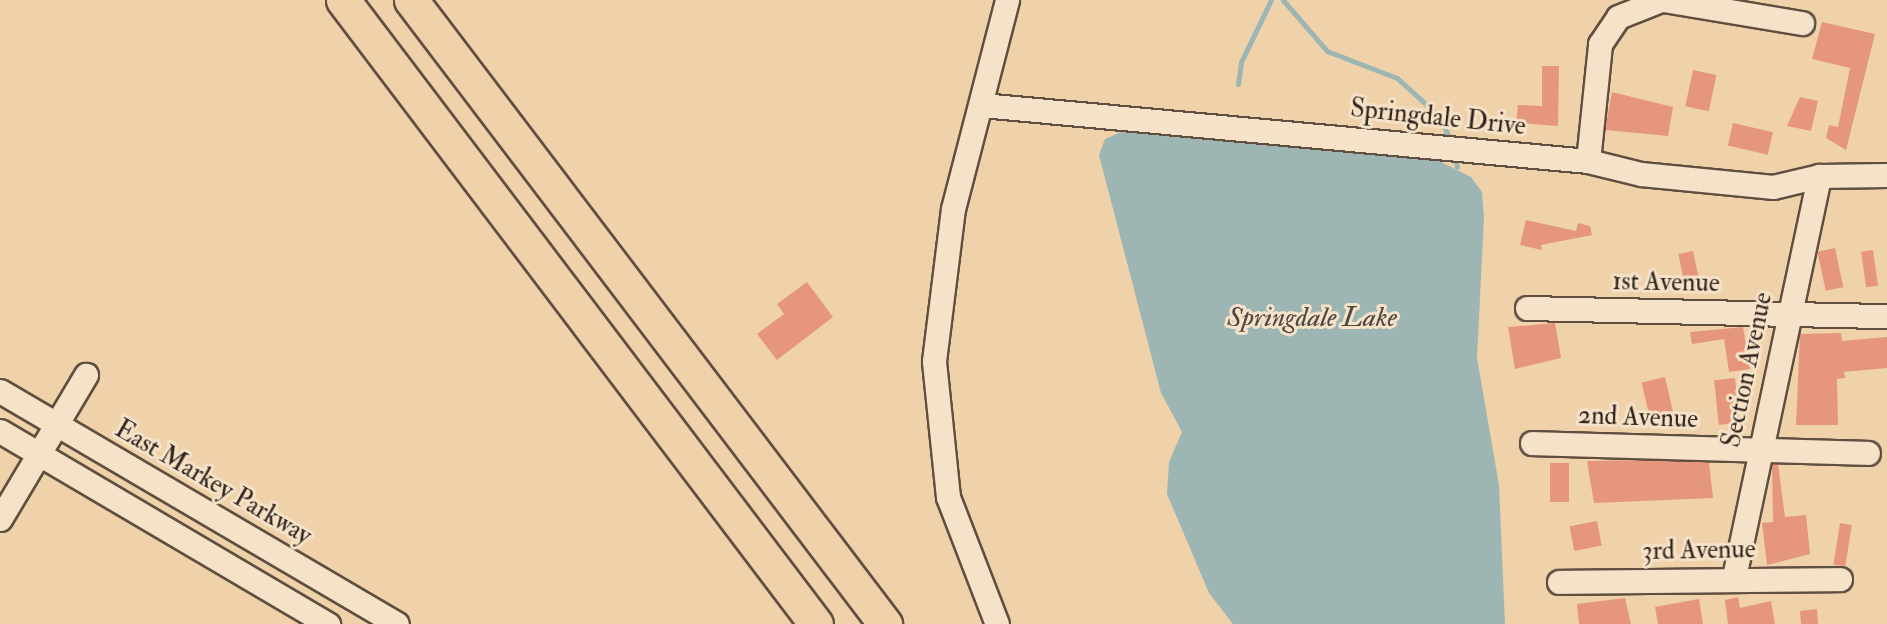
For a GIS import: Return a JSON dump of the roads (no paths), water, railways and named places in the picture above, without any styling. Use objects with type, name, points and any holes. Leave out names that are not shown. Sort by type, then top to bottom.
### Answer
[{"type":"highway","points":[[343,0],[816,624]]},
{"type":"highway","points":[[411,0],[885,624]]},
{"type":"street","points":[[997,624],[948,497],[934,407],[935,335],[953,209],[1007,0]]},
{"type":"street","points":[[1588,160],[1600,44],[1618,17],[1663,0],[1802,23]]},
{"type":"street","name":"Springdale Drive","points":[[982,104],[1588,160],[1641,174],[1773,187],[1819,176],[1887,175]]},
{"type":"street","name":"Section Avenue","points":[[1734,577],[1819,176]]},
{"type":"street","name":"1st Avenue","points":[[1527,308],[1887,316]]},
{"type":"street","points":[[0,519],[43,456],[86,375]]},
{"type":"street","name":"East Markey Parkway","points":[[0,391],[397,624]]},
{"type":"street","points":[[0,431],[328,624]]},
{"type":"street","name":"2nd Avenue","points":[[1532,443],[1868,453]]},
{"type":"street","name":"3rd Avenue","points":[[1559,582],[1734,577],[1840,579]]},
{"type":"water","name":"Springdale Lake","points":[[1121,132],[1437,160],[1471,177],[1482,192],[1484,217],[1477,358],[1499,485],[1505,624],[1233,624],[1209,593],[1167,494],[1169,462],[1182,432],[1161,393],[1099,155],[1105,139]]},
{"type":"waterway","points":[[1238,84],[1241,62],[1271,0]]},
{"type":"waterway","points":[[1283,0],[1327,51],[1397,78],[1438,115],[1452,143]]},
{"type":"waterway","points":[[1454,153],[1457,167]]}]
